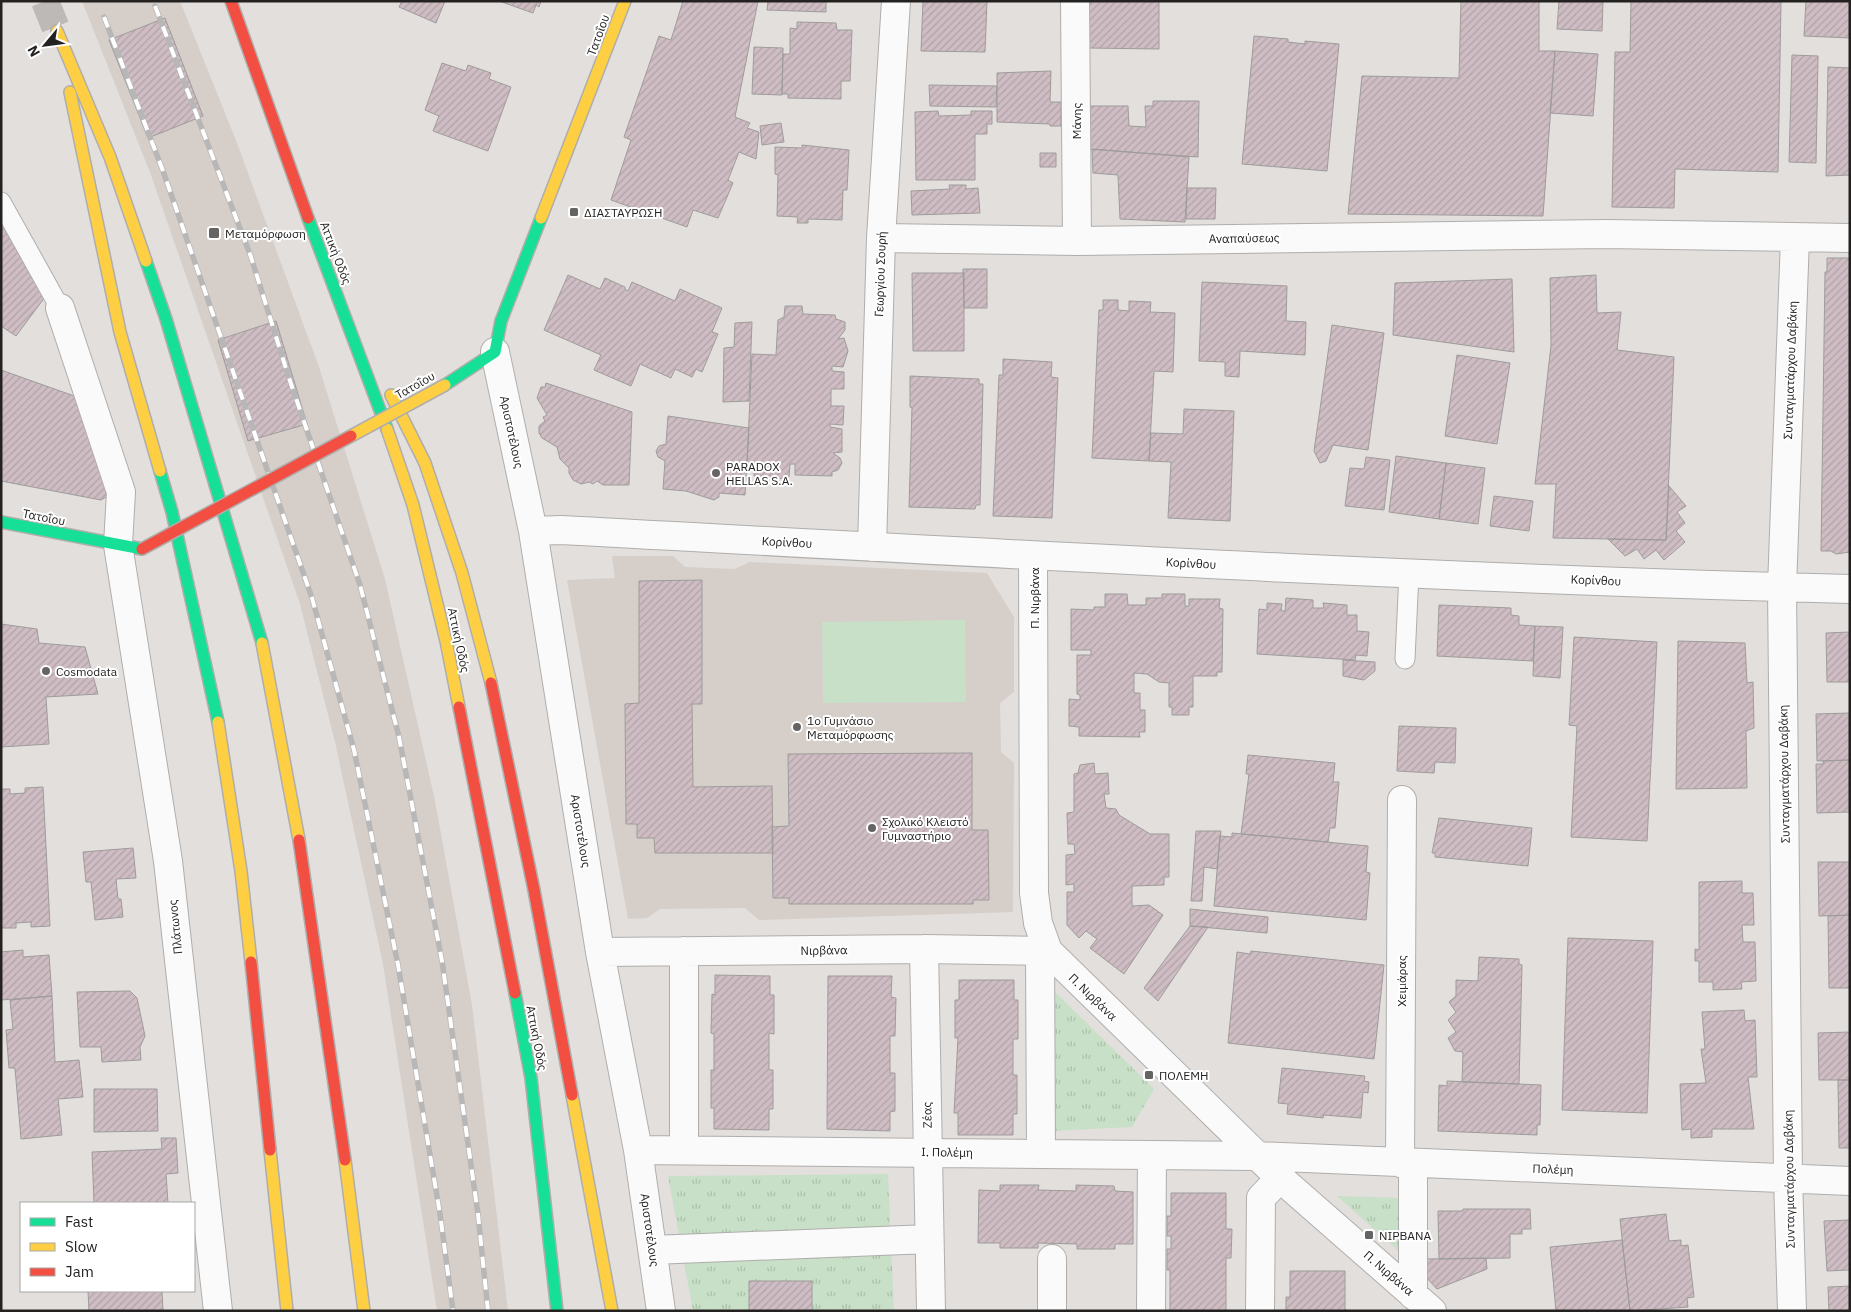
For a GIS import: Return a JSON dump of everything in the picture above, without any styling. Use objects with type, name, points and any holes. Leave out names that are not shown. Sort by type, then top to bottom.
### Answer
[{"type":"main road","name":"Αττική Οδός","points":[[231,1],[323,260],[371,381],[414,504],[446,641],[531,1078],[557,1311]]},
{"type":"main road","name":"Τατοΐου","points":[[1,522],[130,547],[445,385],[495,352],[501,322],[626,1]]},
{"type":"main road","points":[[287,1311],[241,871],[214,698],[172,512],[120,332],[57,31],[110,157],[163,310],[261,638],[302,857],[336,1087],[364,1311]]},
{"type":"main road","points":[[323,260],[376,366]]},
{"type":"main road","points":[[385,383],[425,463],[462,573],[490,679],[534,890],[612,1311]]},
{"type":"street","name":"Γεωργίου Σουρή","points":[[872,547],[881,238],[896,1]]},
{"type":"street","name":"Μάνης","points":[[1075,1],[1076,240]]},
{"type":"street","name":"Αναπαύσεως","points":[[881,238],[1076,240],[1607,234],[1850,238]]},
{"type":"street","name":"Συνταγματάρχου Δαβάκη","points":[[1792,1311],[1788,1178],[1782,588],[1795,238]]},
{"type":"street","name":"Πλάτωνος","points":[[60,308],[121,492],[130,547],[168,861],[218,1311]]},
{"type":"street","name":"Αριστοτέλους","points":[[495,352],[533,531],[600,952],[638,1150],[661,1311]]},
{"type":"street","name":"Κορίνθου","points":[[533,531],[561,530],[1033,556],[1409,574],[1850,589]]},
{"type":"street","name":"Π. Νιρβάνα","points":[[1033,556],[1034,893],[1044,951],[1256,1156],[1423,1303]]},
{"type":"street","name":"Χειμάρας","points":[[1402,800],[1407,1164],[1423,1303]]},
{"type":"street","name":"Νιρβάνα","points":[[600,952],[924,949],[1044,951]]},
{"type":"street","name":"Ζέας","points":[[924,949],[931,1311]]},
{"type":"street","points":[[684,951],[684,1150]]},
{"type":"street","points":[[1041,1154],[1044,951]]},
{"type":"street","name":"Ι. Πολέμη","points":[[638,1150],[1256,1156]]},
{"type":"street","points":[[1151,1311],[1152,1155]]},
{"type":"street","name":"Πολέμη","points":[[1256,1156],[1850,1182]]},
{"type":"street","points":[[1260,1311],[1261,1198],[1280,1178]]},
{"type":"street","points":[[652,1250],[930,1239]]},
{"type":"street","points":[[1052,1259],[1052,1311]]},
{"type":"lane","points":[[1,202],[60,308]]},
{"type":"lane","points":[[1405,659],[1409,574]]},
{"type":"shaded area","points":[[82,1],[180,1],[237,143],[319,367],[385,579],[435,801],[472,1005],[508,1311],[437,1311],[383,964],[335,742],[300,604],[151,175]]},
{"type":"shaded area","name":"1ο Γυμνάσιο Μεταμόρφωσης","points":[[612,556],[673,556],[685,567],[735,569],[750,562],[987,573],[1014,617],[1014,692],[1000,703],[1001,752],[1014,763],[1013,912],[759,920],[745,908],[660,909],[647,918],[628,919],[567,580],[615,578]]},
{"type":"green space","points":[[965,620],[966,702],[823,703],[822,622]]},
{"type":"green space","points":[[1050,987],[1154,1089],[1132,1127],[1050,1131]]},
{"type":"green space","points":[[888,1174],[894,1311],[693,1311],[668,1176]]},
{"type":"green space","points":[[1337,1196],[1403,1198],[1403,1255]]},
{"type":"building","points":[[402,1],[445,1],[436,23],[399,7]]},
{"type":"building","points":[[499,1],[541,1],[539,7],[536,5],[533,13]]},
{"type":"building","points":[[683,1],[758,1],[735,117],[750,123],[747,128],[759,132],[756,159],[739,152],[728,180],[733,183],[718,218],[693,210],[687,227],[611,200],[631,140],[624,137],[659,36],[671,40]]},
{"type":"building","points":[[768,1],[826,1],[826,12],[767,10]]},
{"type":"building","points":[[923,1],[987,1],[985,52],[921,51]]},
{"type":"building","points":[[1089,1],[1159,1],[1159,49],[1089,48]]},
{"type":"building","points":[[1461,1],[1539,1],[1539,51],[1555,51],[1543,216],[1348,214],[1362,76],[1459,78]]},
{"type":"building","points":[[1559,1],[1603,1],[1602,31],[1557,29]]},
{"type":"building","points":[[1631,1],[1781,1],[1778,172],[1675,169],[1674,208],[1612,207],[1615,52],[1630,52]]},
{"type":"building","points":[[1806,1],[1850,1],[1850,38],[1804,36]]},
{"type":"building","points":[[165,18],[203,116],[148,138],[109,40]]},
{"type":"building","points":[[797,22],[836,23],[837,30],[852,30],[850,81],[841,81],[841,99],[788,98],[788,94],[782,94],[783,54],[790,54],[790,28],[797,29]]},
{"type":"building","points":[[1254,36],[1288,39],[1288,42],[1305,44],[1305,41],[1339,44],[1327,171],[1242,164]]},
{"type":"building","points":[[754,47],[783,48],[782,95],[752,94]]},
{"type":"building","points":[[1555,51],[1598,54],[1593,116],[1550,113]]},
{"type":"building","points":[[1792,55],[1818,56],[1816,163],[1789,162]]},
{"type":"building","points":[[442,63],[466,71],[468,65],[491,73],[489,79],[511,87],[488,151],[433,131],[439,116],[425,110]]},
{"type":"building","points":[[1828,67],[1850,68],[1850,175],[1826,176]]},
{"type":"building","points":[[1051,71],[1050,102],[1061,102],[1061,126],[997,122],[997,73]]},
{"type":"building","points":[[929,85],[997,86],[996,107],[930,106]]},
{"type":"building","points":[[1153,101],[1199,101],[1198,157],[1087,149],[1087,106],[1128,106],[1129,126],[1146,127],[1145,106],[1153,106]]},
{"type":"building","points":[[938,111],[939,116],[971,115],[971,111],[992,111],[992,124],[987,124],[987,134],[975,134],[975,180],[916,180],[915,112]]},
{"type":"building","points":[[781,123],[784,142],[762,145],[760,126]]},
{"type":"building","points":[[802,145],[849,150],[847,190],[843,190],[842,220],[808,219],[808,223],[797,223],[798,217],[777,216],[778,175],[775,174],[775,147],[802,148]]},
{"type":"building","points":[[1092,149],[1189,157],[1185,222],[1120,219],[1118,175],[1093,173]]},
{"type":"building","points":[[1040,153],[1056,153],[1056,167],[1040,167]]},
{"type":"building","points":[[949,185],[966,185],[966,189],[978,188],[980,213],[912,215],[911,191],[950,189]]},
{"type":"building","points":[[1187,188],[1216,188],[1215,219],[1186,219]]},
{"type":"building","points":[[1,215],[45,297],[16,336],[1,326]]},
{"type":"building","points":[[1827,258],[1850,258],[1850,552],[1836,554],[1831,551],[1821,551],[1825,272],[1827,272]]},
{"type":"building","points":[[963,269],[987,269],[987,308],[964,308]]},
{"type":"building","points":[[912,273],[964,273],[964,351],[913,351]]},
{"type":"building","points":[[568,275],[600,289],[605,278],[625,287],[628,291],[632,282],[675,301],[680,289],[722,308],[712,332],[718,334],[702,372],[696,369],[692,377],[675,369],[671,378],[640,364],[631,386],[594,370],[601,355],[544,330]]},
{"type":"building","points":[[1596,275],[1597,313],[1621,312],[1617,350],[1674,357],[1666,540],[1553,538],[1556,484],[1535,484],[1551,346],[1550,278]]},
{"type":"building","points":[[1512,279],[1514,352],[1393,335],[1395,283]]},
{"type":"building","points":[[1202,282],[1287,286],[1286,321],[1306,322],[1305,355],[1240,351],[1239,377],[1225,376],[1225,362],[1199,361]]},
{"type":"building","points":[[1103,300],[1118,300],[1118,310],[1129,311],[1129,301],[1151,302],[1150,312],[1175,313],[1173,372],[1154,371],[1149,461],[1092,458],[1099,310],[1103,310]]},
{"type":"building","points":[[785,306],[802,306],[803,314],[835,315],[836,319],[845,322],[845,330],[838,339],[844,338],[848,351],[843,367],[832,366],[832,371],[844,372],[844,389],[831,389],[831,406],[844,406],[843,425],[830,424],[830,427],[842,429],[842,452],[833,453],[840,458],[842,463],[838,470],[832,472],[832,476],[795,475],[795,464],[790,464],[789,477],[772,480],[764,476],[754,476],[754,464],[747,464],[752,354],[776,355],[778,320],[784,317]]},
{"type":"building","points":[[276,321],[307,424],[248,441],[218,340]]},
{"type":"building","points":[[752,322],[749,401],[723,402],[724,348],[734,347],[735,323]]},
{"type":"building","points":[[1332,325],[1384,333],[1368,450],[1333,445],[1326,461],[1320,463],[1314,451]]},
{"type":"building","points":[[1457,355],[1510,363],[1497,444],[1445,436]]},
{"type":"building","points":[[1003,359],[1052,362],[1051,377],[1058,378],[1052,518],[993,516],[999,375],[1003,375]]},
{"type":"building","points":[[1,370],[77,397],[111,494],[101,500],[1,481]]},
{"type":"building","points":[[910,376],[979,379],[979,384],[983,384],[980,505],[976,505],[975,509],[909,507],[912,408],[910,407]]},
{"type":"building","points":[[546,383],[632,412],[629,485],[603,485],[597,481],[593,484],[589,482],[581,484],[573,480],[569,473],[569,468],[560,459],[557,447],[542,438],[539,433],[539,426],[545,421],[543,417],[547,415],[537,398],[541,387],[545,387]]},
{"type":"building","points":[[1184,409],[1234,411],[1230,521],[1168,518],[1171,462],[1149,461],[1151,433],[1183,434]]},
{"type":"building","points":[[668,416],[749,428],[745,495],[719,493],[719,497],[714,500],[686,491],[663,489],[665,461],[658,457],[656,451],[659,446],[666,444]]},
{"type":"building","points":[[1396,456],[1446,463],[1439,519],[1389,512]]},
{"type":"building","points":[[1366,457],[1390,460],[1384,510],[1345,506],[1350,468],[1364,469]]},
{"type":"building","points":[[1446,463],[1485,468],[1478,524],[1439,519]]},
{"type":"building","points":[[1669,486],[1686,506],[1677,512],[1685,523],[1676,531],[1685,542],[1664,560],[1656,550],[1644,559],[1637,549],[1625,556],[1608,539],[1666,540]]},
{"type":"building","points":[[1494,496],[1533,501],[1529,531],[1490,526]]},
{"type":"building","points":[[702,580],[702,704],[692,704],[693,787],[772,786],[773,853],[655,853],[654,838],[637,838],[637,824],[626,824],[625,704],[639,703],[639,581]]},
{"type":"building","points":[[1105,594],[1127,594],[1128,605],[1146,605],[1146,598],[1162,598],[1162,594],[1185,594],[1185,606],[1189,606],[1189,599],[1220,599],[1219,608],[1223,609],[1222,672],[1217,672],[1217,676],[1193,676],[1193,707],[1189,707],[1189,715],[1172,715],[1172,707],[1169,707],[1169,683],[1159,682],[1147,674],[1134,673],[1134,693],[1140,693],[1140,710],[1145,710],[1145,732],[1139,732],[1140,737],[1079,736],[1079,727],[1069,726],[1069,699],[1080,700],[1080,695],[1077,694],[1077,655],[1091,655],[1091,650],[1071,650],[1071,609],[1094,610],[1094,607],[1105,607]]},
{"type":"building","points":[[1286,598],[1313,600],[1313,608],[1324,608],[1323,603],[1347,605],[1347,615],[1357,615],[1357,631],[1369,632],[1367,656],[1356,655],[1355,660],[1257,654],[1259,609],[1267,610],[1267,603],[1282,604],[1281,611],[1285,611]]},
{"type":"building","points":[[1439,605],[1511,608],[1511,615],[1519,616],[1519,625],[1535,626],[1533,661],[1437,656]]},
{"type":"building","name":"Cosmodata","points":[[1,624],[37,629],[39,643],[85,647],[98,694],[46,697],[49,744],[1,747]]},
{"type":"building","points":[[1535,626],[1563,627],[1560,678],[1533,676]]},
{"type":"building","points":[[1850,632],[1850,682],[1827,682],[1826,633]]},
{"type":"building","points":[[1574,637],[1657,642],[1647,841],[1571,837],[1577,726],[1569,725]]},
{"type":"building","points":[[1678,641],[1745,643],[1747,683],[1753,682],[1754,728],[1746,731],[1747,788],[1676,789]]},
{"type":"building","points":[[1343,660],[1375,662],[1375,671],[1364,680],[1343,676]]},
{"type":"building","points":[[1850,713],[1850,760],[1817,761],[1816,714]]},
{"type":"building","points":[[1399,726],[1456,728],[1455,763],[1435,762],[1434,773],[1397,771]]},
{"type":"building","name":"Σχολικό Κλειστό Γυμναστήριο","points":[[972,753],[972,830],[988,830],[989,900],[973,900],[973,904],[789,904],[789,898],[773,898],[772,827],[789,826],[788,754]]},
{"type":"building","points":[[1248,755],[1335,763],[1333,782],[1339,782],[1335,828],[1330,828],[1328,842],[1241,834],[1249,774],[1246,774]]},
{"type":"building","points":[[1850,760],[1850,812],[1817,813],[1816,764],[1823,764],[1823,761]]},
{"type":"building","points":[[1094,763],[1095,774],[1108,773],[1109,794],[1104,794],[1106,808],[1116,809],[1119,815],[1150,834],[1169,834],[1169,877],[1164,877],[1164,885],[1132,886],[1132,906],[1149,905],[1163,915],[1124,974],[1090,948],[1097,939],[1086,931],[1079,938],[1067,925],[1067,892],[1074,892],[1074,884],[1066,885],[1066,855],[1075,854],[1074,844],[1068,844],[1067,813],[1074,812],[1074,774],[1078,773],[1080,765]]},
{"type":"building","points":[[43,787],[50,926],[31,927],[31,922],[16,923],[16,928],[1,928],[1,789],[10,789],[10,794],[25,793],[25,788]]},
{"type":"building","points":[[1439,818],[1532,828],[1528,866],[1435,857],[1435,853],[1432,853]]},
{"type":"building","points":[[1196,831],[1221,831],[1217,869],[1204,867],[1202,901],[1191,901]]},
{"type":"building","points":[[1232,833],[1368,846],[1366,872],[1370,873],[1366,920],[1214,906],[1220,836],[1232,837]]},
{"type":"building","points":[[133,848],[136,878],[116,879],[118,899],[121,899],[123,917],[95,920],[91,882],[86,882],[83,852]]},
{"type":"building","points":[[1818,862],[1850,862],[1850,915],[1819,916]]},
{"type":"building","points":[[1742,881],[1742,893],[1753,893],[1754,925],[1742,925],[1743,942],[1755,942],[1756,981],[1741,982],[1742,989],[1713,990],[1713,982],[1699,982],[1699,961],[1695,961],[1695,949],[1699,950],[1699,882]]},
{"type":"building","points":[[1190,909],[1268,917],[1267,933],[1190,926]]},
{"type":"building","points":[[1850,915],[1850,988],[1829,988],[1828,916]]},
{"type":"building","points":[[1190,926],[1208,927],[1158,1001],[1144,988]]},
{"type":"building","points":[[1568,938],[1653,941],[1647,1113],[1562,1110]]},
{"type":"building","points":[[23,950],[23,957],[49,955],[52,996],[1,1000],[1,952]]},
{"type":"building","points":[[1251,951],[1384,965],[1374,1059],[1228,1043],[1237,952],[1250,954]]},
{"type":"building","points":[[1479,957],[1519,959],[1519,964],[1522,965],[1519,1084],[1462,1082],[1463,1052],[1455,1051],[1448,1038],[1456,1032],[1448,1020],[1456,1012],[1449,1002],[1456,996],[1456,980],[1478,981]]},
{"type":"building","points":[[715,975],[770,976],[770,995],[774,995],[774,1034],[769,1033],[769,1070],[773,1070],[773,1109],[769,1109],[769,1130],[714,1129],[714,1108],[711,1108],[711,1070],[714,1070],[714,1034],[711,1033],[712,994],[715,995]]},
{"type":"building","points":[[828,976],[892,976],[891,997],[896,998],[895,1036],[890,1036],[890,1073],[895,1073],[895,1111],[890,1112],[890,1131],[827,1129]]},
{"type":"building","points":[[959,980],[1014,980],[1014,1000],[1018,1000],[1018,1039],[1013,1039],[1013,1075],[1017,1075],[1017,1114],[1013,1114],[1013,1135],[958,1135],[958,1113],[954,1113],[958,1038],[955,1038],[955,1000],[959,1000]]},
{"type":"building","points":[[130,991],[137,998],[145,1036],[140,1047],[141,1060],[102,1062],[101,1047],[80,1047],[77,992]]},
{"type":"building","points":[[52,996],[55,1062],[79,1060],[83,1097],[58,1099],[62,1135],[21,1139],[15,1068],[9,1068],[6,1030],[13,1029],[10,1000]]},
{"type":"building","points":[[1744,1010],[1745,1021],[1755,1020],[1757,1077],[1748,1077],[1754,1129],[1712,1129],[1712,1137],[1691,1138],[1691,1129],[1682,1130],[1680,1084],[1706,1083],[1701,1049],[1705,1049],[1702,1012]]},
{"type":"building","points":[[1850,1032],[1850,1080],[1819,1080],[1818,1033]]},
{"type":"building","points":[[1282,1068],[1365,1076],[1364,1081],[1369,1082],[1368,1093],[1363,1092],[1361,1118],[1324,1115],[1323,1118],[1287,1114],[1288,1104],[1278,1103]]},
{"type":"building","points":[[1838,1080],[1850,1080],[1850,1148],[1839,1148]]},
{"type":"building","points":[[1447,1081],[1541,1085],[1540,1125],[1537,1125],[1537,1135],[1438,1131],[1439,1085],[1447,1086]]},
{"type":"building","points":[[94,1089],[157,1089],[158,1131],[94,1132]]},
{"type":"building","points":[[161,1138],[176,1138],[178,1173],[166,1174],[168,1202],[94,1202],[92,1152],[162,1149]]},
{"type":"building","points":[[1000,1185],[1039,1185],[1038,1190],[1076,1191],[1076,1185],[1114,1186],[1115,1191],[1133,1192],[1133,1244],[1115,1244],[1115,1249],[1077,1249],[1077,1244],[1038,1243],[1038,1248],[1000,1248],[1000,1243],[978,1243],[979,1190],[1000,1191]]},
{"type":"building","points":[[1171,1193],[1226,1193],[1226,1229],[1232,1229],[1231,1258],[1226,1258],[1226,1311],[1170,1311],[1170,1270],[1167,1270],[1167,1249],[1171,1249],[1171,1236],[1167,1236],[1167,1216],[1171,1216]]},
{"type":"building","points":[[1463,1209],[1530,1209],[1531,1229],[1522,1229],[1522,1234],[1510,1234],[1510,1258],[1439,1259],[1438,1211],[1463,1211]]},
{"type":"building","points":[[1666,1214],[1669,1241],[1681,1240],[1681,1246],[1688,1245],[1694,1297],[1687,1298],[1688,1307],[1630,1311],[1620,1219]]},
{"type":"building","points":[[1850,1220],[1850,1270],[1827,1271],[1824,1221]]},
{"type":"building","points":[[1622,1240],[1630,1311],[1556,1311],[1550,1247]]},
{"type":"building","points":[[1486,1258],[1487,1269],[1437,1289],[1425,1276],[1426,1259]]},
{"type":"building","points":[[1290,1271],[1345,1271],[1345,1309],[1348,1311],[1286,1311],[1286,1297],[1290,1297]]},
{"type":"building","points":[[749,1281],[812,1281],[812,1311],[749,1311]]},
{"type":"building","points":[[1850,1286],[1850,1311],[1829,1311],[1828,1287]]},
{"type":"building","points":[[88,1292],[162,1292],[163,1311],[89,1311]]},
{"type":"tunnel","points":[[45,1],[57,31]]},
{"type":"railway","points":[[155,6],[251,257],[288,375],[360,585],[399,737],[442,961],[478,1214],[488,1311]]},
{"type":"railway","points":[[104,17],[163,171],[312,598],[354,750],[398,965],[440,1214],[453,1311]]},
{"type":"traffic: fast","points":[[308,218],[387,429]]},
{"type":"traffic: fast","points":[[445,385],[495,352],[501,321],[541,218]]},
{"type":"traffic: fast","points":[[146,261],[166,319],[262,643]]},
{"type":"traffic: fast","points":[[160,471],[172,512],[218,722]]},
{"type":"traffic: fast","points":[[1,522],[142,549]]},
{"type":"traffic: fast","points":[[515,993],[531,1078],[557,1311]]},
{"type":"traffic: slow","points":[[541,218],[625,1]]},
{"type":"traffic: slow","points":[[57,31],[110,157],[146,261]]},
{"type":"traffic: slow","points":[[70,92],[120,332],[160,471]]},
{"type":"traffic: slow","points":[[351,436],[445,385]]},
{"type":"traffic: slow","points":[[391,395],[425,463],[462,573],[491,683]]},
{"type":"traffic: slow","points":[[387,429],[413,505],[446,641],[459,707]]},
{"type":"traffic: slow","points":[[262,643],[299,840]]},
{"type":"traffic: slow","points":[[218,722],[241,871],[251,962]]},
{"type":"traffic: slow","points":[[572,1095],[612,1311]]},
{"type":"traffic: slow","points":[[270,1150],[287,1311]]},
{"type":"traffic: slow","points":[[345,1160],[364,1311]]},
{"type":"traffic: jam","points":[[231,1],[308,218]]},
{"type":"traffic: jam","points":[[142,549],[351,436]]},
{"type":"traffic: jam","points":[[491,683],[534,890],[572,1095]]},
{"type":"traffic: jam","points":[[459,707],[515,993]]},
{"type":"traffic: jam","points":[[299,840],[345,1160]]},
{"type":"traffic: jam","points":[[251,962],[270,1150]]},
{"type":"place","name":"ΔΙΑΣΤΑΥΡΩΣΗ","points":[[574,212]]},
{"type":"place","name":"Μεταμόρφωση","points":[[214,233]]},
{"type":"place","name":"PARADOX HELLAS S.A.","points":[[716,473]]},
{"type":"place","name":"Cosmodata","points":[[46,671]]},
{"type":"place","name":"1ο Γυμνάσιο Μεταμόρφωσης","points":[[797,727]]},
{"type":"place","name":"Σχολικό Κλειστό Γυμναστήριο","points":[[872,828]]},
{"type":"place","name":"ΠΟΛΕΜΗ","points":[[1149,1075]]},
{"type":"place","name":"ΝΙΡΒΑΝΑ","points":[[1369,1235]]}]
